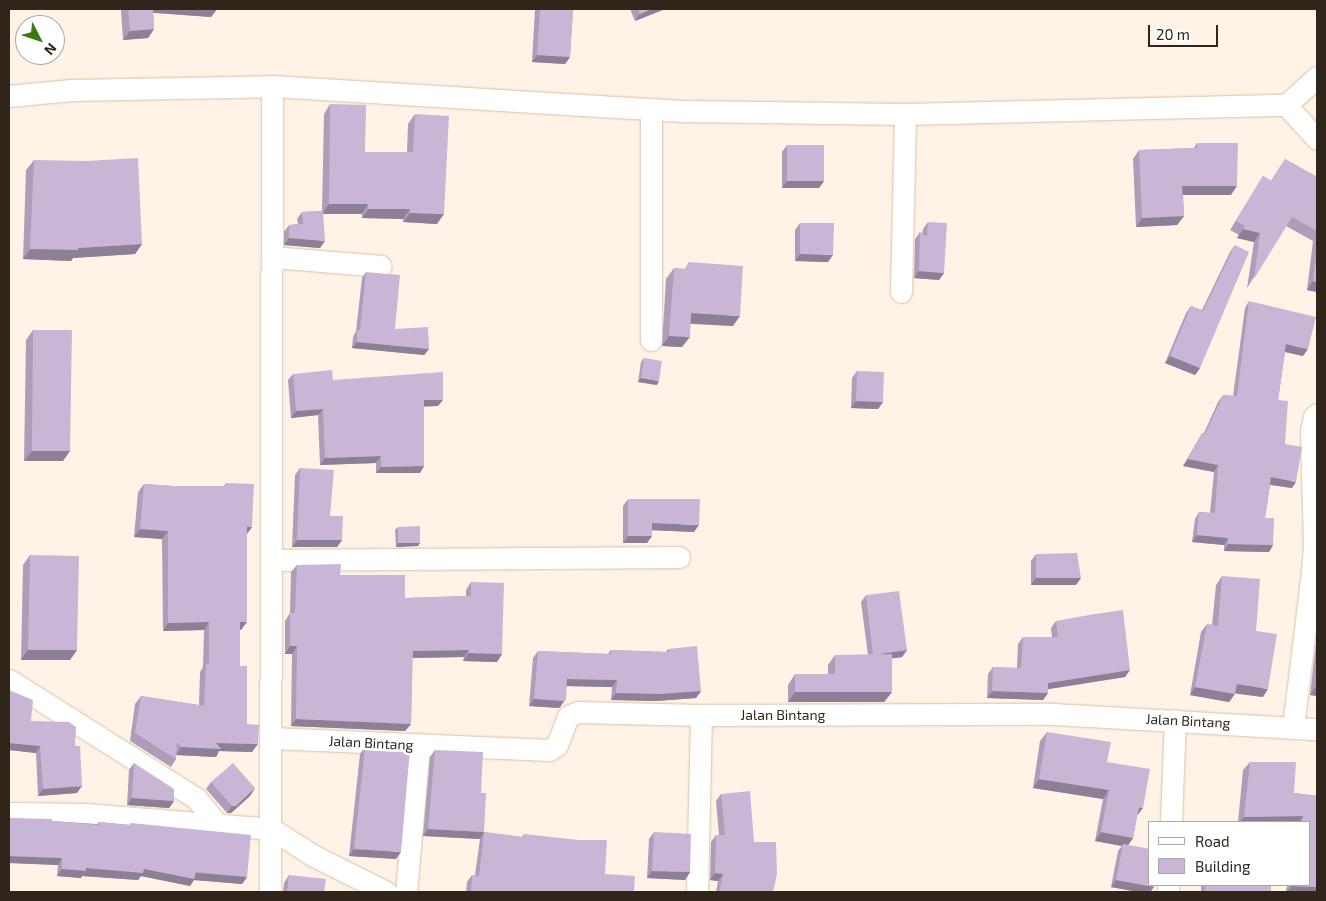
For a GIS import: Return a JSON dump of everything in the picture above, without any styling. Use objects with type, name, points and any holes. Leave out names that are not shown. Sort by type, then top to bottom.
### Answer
[{"type":"street","points":[[9,96],[72,90],[272,86],[651,109],[905,114],[1286,105],[1317,76]]},
{"type":"street","points":[[270,892],[272,829],[272,86]]},
{"type":"street","points":[[1286,105],[1317,138]]},
{"type":"street","points":[[651,109],[651,340]]},
{"type":"street","points":[[901,292],[905,114]]},
{"type":"street","points":[[272,257],[381,266]]},
{"type":"street","points":[[1293,727],[1312,573],[1314,546],[1311,432],[1314,417],[1317,414]]},
{"type":"street","points":[[272,560],[679,557]]},
{"type":"street","points":[[9,680],[196,798],[216,824]]},
{"type":"street","name":"Jalan Bintang","points":[[272,738],[549,750],[557,745],[565,722],[573,713],[700,715],[1053,714],[1317,729]]},
{"type":"street","points":[[697,892],[700,715]]},
{"type":"street","points":[[1171,821],[1175,720]]},
{"type":"street","points":[[406,892],[419,745]]},
{"type":"street","points":[[9,813],[85,814],[272,829],[312,855],[386,892]]},
{"type":"building","points":[[128,9],[153,9],[154,29],[130,31]]},
{"type":"building","points":[[540,9],[573,9],[570,57],[537,55]]},
{"type":"building","points":[[638,9],[652,9],[640,14]]},
{"type":"building","points":[[330,104],[366,105],[365,152],[413,152],[415,114],[449,116],[444,214],[410,213],[410,209],[368,209],[368,204],[329,204]]},
{"type":"building","points":[[1197,143],[1238,143],[1237,186],[1182,186],[1184,216],[1142,218],[1139,150],[1197,148]]},
{"type":"building","points":[[787,145],[824,145],[824,181],[787,181]]},
{"type":"building","points":[[138,158],[142,244],[78,248],[78,250],[30,249],[34,160],[86,161]]},
{"type":"building","points":[[1285,159],[1317,177],[1317,231],[1292,217],[1254,279],[1260,233],[1243,229],[1245,226],[1236,221],[1263,176],[1272,181]]},
{"type":"building","points":[[323,211],[325,241],[289,238],[289,225],[303,224],[302,212]]},
{"type":"building","points":[[928,222],[947,223],[944,273],[919,271],[920,232],[927,237]]},
{"type":"building","points":[[800,223],[834,223],[833,255],[800,254]]},
{"type":"building","points":[[1235,245],[1249,252],[1200,368],[1170,356],[1191,306],[1203,311]]},
{"type":"building","points":[[1317,248],[1317,282],[1313,281]]},
{"type":"building","points":[[689,262],[743,266],[740,316],[691,313],[690,337],[669,336],[674,268],[686,269]]},
{"type":"building","points":[[366,272],[400,275],[395,329],[428,327],[429,349],[357,342],[357,330],[360,330]]},
{"type":"building","points":[[1249,301],[1316,317],[1308,349],[1286,344],[1278,400],[1288,401],[1285,444],[1302,447],[1296,482],[1271,477],[1265,518],[1274,518],[1273,545],[1228,544],[1228,538],[1197,535],[1199,512],[1215,513],[1218,465],[1188,459],[1202,433],[1205,434],[1223,395],[1237,396]]},
{"type":"building","points":[[33,330],[72,330],[70,451],[32,451]]},
{"type":"building","points":[[644,358],[662,361],[659,381],[641,378]]},
{"type":"building","points":[[332,370],[333,380],[443,372],[443,400],[424,400],[424,466],[381,467],[381,456],[325,458],[323,409],[296,411],[293,374]]},
{"type":"building","points":[[857,371],[884,372],[883,402],[856,401]]},
{"type":"building","points":[[300,468],[334,470],[330,516],[343,516],[342,540],[297,540]]},
{"type":"building","points":[[226,483],[254,484],[252,527],[247,527],[247,622],[240,622],[240,666],[247,666],[247,724],[259,725],[258,744],[216,743],[221,749],[181,747],[177,742],[176,759],[135,733],[141,696],[204,706],[206,664],[209,664],[209,622],[168,623],[168,531],[140,529],[144,484],[226,486]]},
{"type":"building","points":[[628,499],[700,499],[699,525],[652,523],[652,536],[628,536]]},
{"type":"building","points":[[420,526],[420,543],[398,543],[398,527]]},
{"type":"building","points":[[1077,553],[1081,578],[1036,578],[1036,554]]},
{"type":"building","points":[[30,555],[79,556],[77,650],[28,650]]},
{"type":"building","points":[[341,564],[340,575],[405,575],[405,598],[471,596],[471,582],[504,583],[502,654],[469,653],[469,650],[413,651],[411,724],[296,719],[297,646],[290,646],[290,613],[295,613],[297,565]]},
{"type":"building","points":[[1222,576],[1260,579],[1256,631],[1277,634],[1268,689],[1237,684],[1235,694],[1195,687],[1207,624],[1218,626]]},
{"type":"building","points":[[899,591],[907,650],[873,655],[866,595]]},
{"type":"building","points":[[1123,610],[1130,670],[1048,683],[1048,693],[992,691],[993,667],[1021,668],[1023,637],[1058,637],[1056,621]]},
{"type":"building","points":[[697,646],[701,691],[661,694],[616,693],[617,680],[567,679],[566,699],[564,701],[534,699],[538,651],[611,654],[611,650],[669,652],[668,649]]},
{"type":"building","points":[[892,654],[892,692],[795,692],[795,674],[835,674],[835,655]]},
{"type":"building","points":[[9,690],[33,700],[31,721],[69,722],[76,727],[75,746],[80,746],[82,786],[43,789],[40,746],[9,743]]},
{"type":"building","points":[[1047,732],[1111,742],[1107,762],[1150,769],[1143,808],[1139,807],[1133,838],[1101,832],[1109,790],[1039,779]]},
{"type":"building","points":[[365,747],[410,749],[401,852],[354,849]]},
{"type":"building","points":[[435,750],[483,752],[481,793],[486,793],[484,832],[428,829]]},
{"type":"building","points":[[1250,762],[1296,762],[1294,793],[1317,796],[1317,887],[1292,886],[1311,886],[1311,821],[1302,821],[1303,816],[1244,817]]},
{"type":"building","points":[[134,763],[174,789],[174,801],[132,798]]},
{"type":"building","points":[[233,763],[255,788],[236,806],[232,806],[211,782]]},
{"type":"building","points":[[750,791],[754,842],[776,842],[777,874],[773,892],[719,892],[723,874],[715,873],[716,835],[725,835],[721,794]]},
{"type":"building","points":[[9,818],[52,819],[52,821],[99,825],[99,822],[131,825],[131,823],[251,835],[247,877],[196,872],[194,879],[144,869],[143,873],[86,868],[86,871],[62,869],[62,858],[9,856]]},
{"type":"building","points":[[484,832],[523,837],[524,834],[579,840],[607,840],[605,874],[635,876],[634,892],[471,892],[472,875],[479,876]]},
{"type":"building","points":[[654,832],[691,834],[690,872],[652,871]]},
{"type":"building","points":[[1123,844],[1148,849],[1148,886],[1116,880]]},
{"type":"building","points":[[289,875],[326,879],[324,892],[287,892]]},
{"type":"building","points":[[1206,886],[1271,886],[1271,892],[1205,892]]}]
